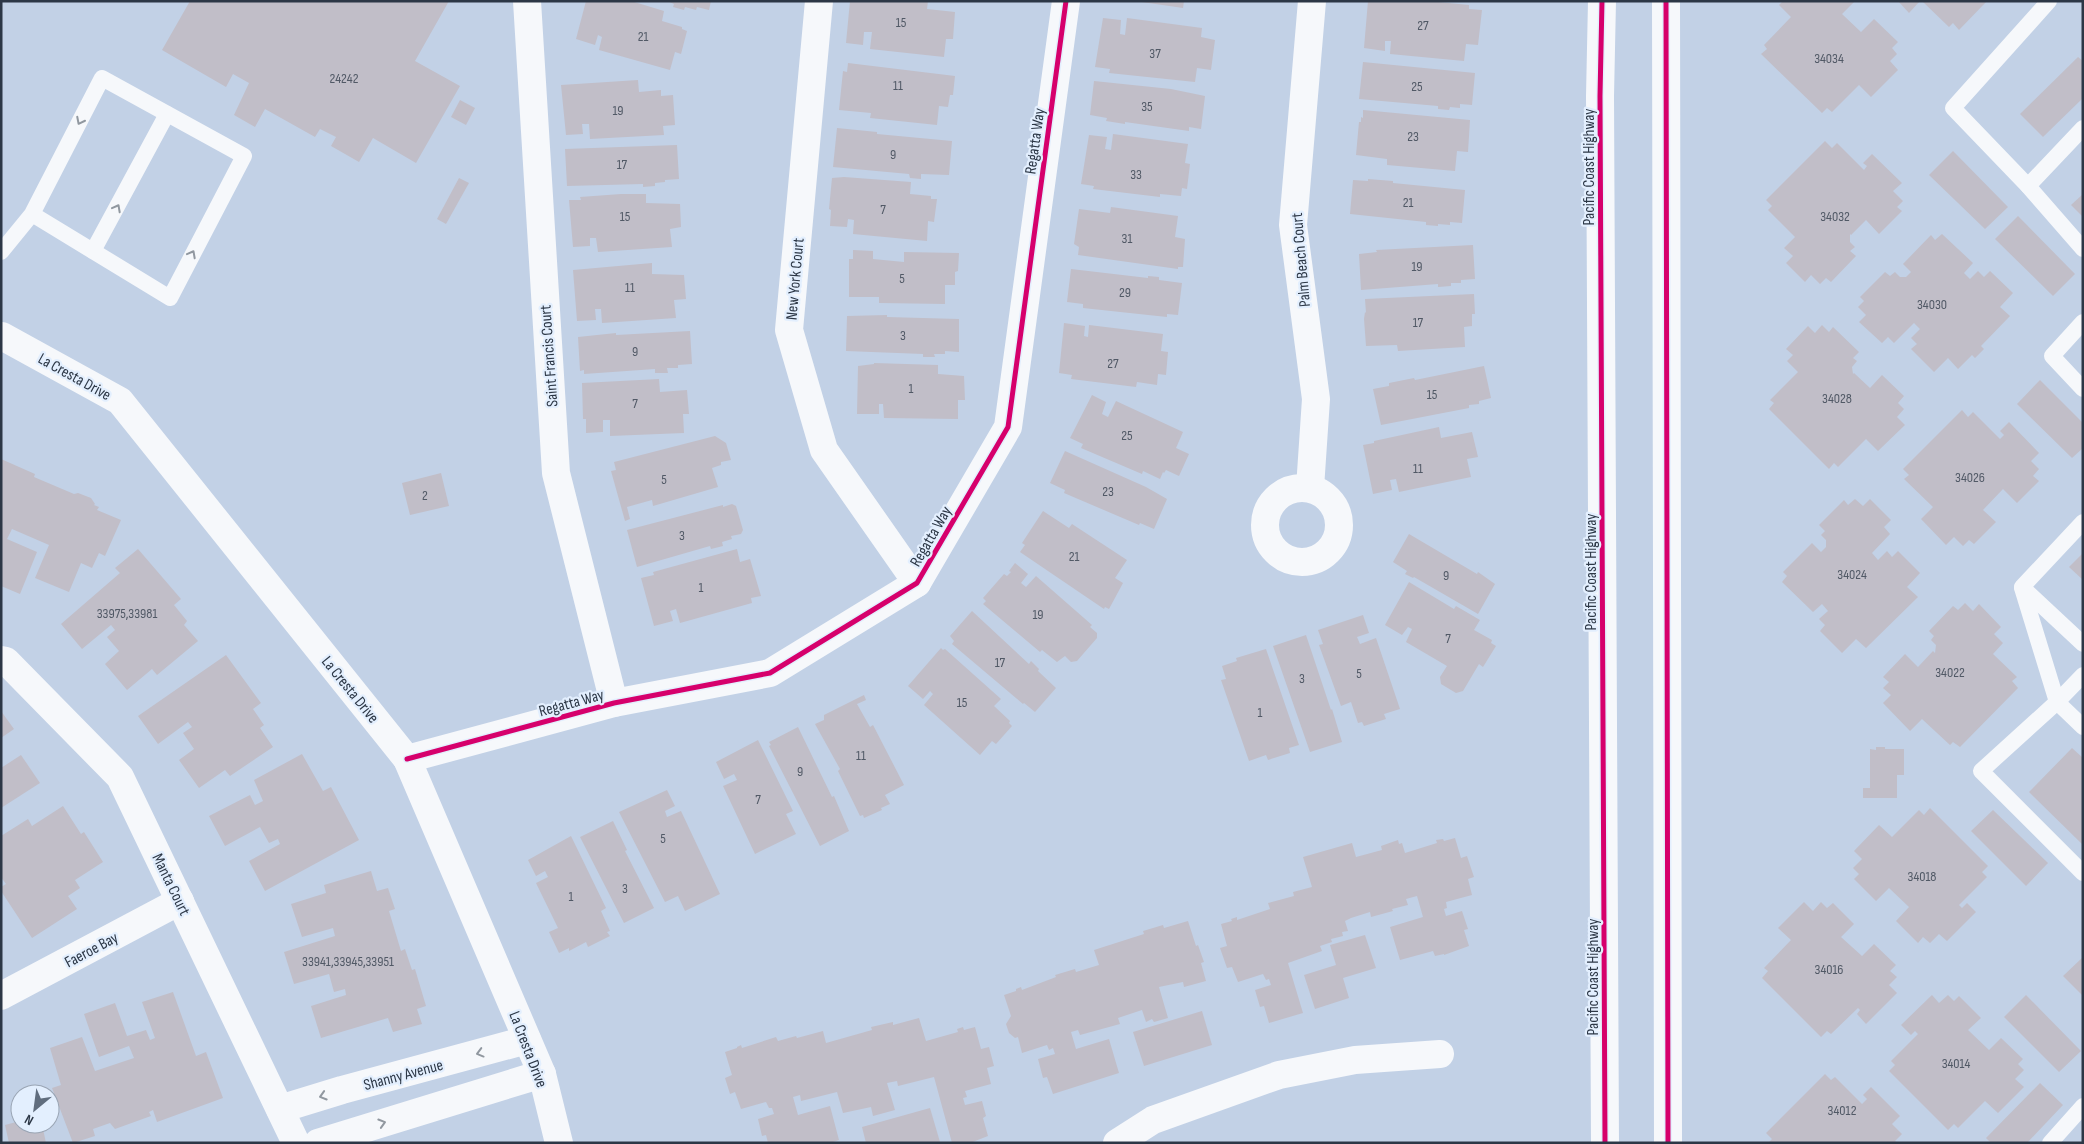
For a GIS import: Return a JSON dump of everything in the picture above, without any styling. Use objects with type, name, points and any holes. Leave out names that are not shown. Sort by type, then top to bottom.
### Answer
[{"type":"main road","name":"Saint Francis Court","points":[[527,1],[556,473],[614,703]]},
{"type":"main road","name":"New York Court","points":[[819,1],[789,330],[824,450],[917,582]]},
{"type":"main road","name":"Regatta Way","points":[[407,759],[614,703],[770,672],[917,582],[1008,427],[1066,1]]},
{"type":"main road","name":"Palm Beach Court","points":[[1310,488],[1316,399],[1293,225],[1312,1]]},
{"type":"main road","name":"Pacific Coast Highway","points":[[1602,1],[1600,96],[1605,1143]]},
{"type":"main road","points":[[1666,1],[1668,1143]]},
{"type":"main road","name":"La Cresta Drive","points":[[2,329],[120,401],[407,759],[542,1074],[559,1143]]},
{"type":"main road","name":"Manta Court","points":[[1,660],[6,661],[120,777],[296,1143]]},
{"type":"main road","name":"Faeroe Bay","points":[[1,996],[180,901]]},
{"type":"main road","name":"Shanny Avenue","points":[[280,1109],[342,1090],[527,1040]]},
{"type":"main road","points":[[1117,1143],[1153,1120],[1279,1075],[1355,1060],[1440,1054]]},
{"type":"main road","points":[[318,1143],[542,1074]]},
{"type":"lane","points":[[2049,1],[1953,108],[2028,186],[2083,249]]},
{"type":"lane","points":[[1,252],[32,214],[102,78],[244,156],[170,298],[32,214]]},
{"type":"lane","points":[[94,251],[167,114]]},
{"type":"lane","points":[[2028,186],[2083,128]]},
{"type":"lane","points":[[2083,322],[2052,356],[2083,389]]},
{"type":"lane","points":[[2022,587],[2083,522]]},
{"type":"lane","points":[[2022,587],[2083,644]]},
{"type":"lane","points":[[2022,587],[2057,702],[2083,727]]},
{"type":"lane","points":[[2083,675],[2057,702],[1981,771],[2083,873]]},
{"type":"lane","points":[[2050,1143],[2083,1106]]},
{"type":"building","points":[[190,1],[449,1],[415,61],[460,86],[416,163],[373,138],[359,162],[331,146],[336,137],[320,129],[315,137],[265,109],[255,127],[234,115],[249,83],[233,74],[226,87],[162,50]]},
{"type":"building","points":[[586,1],[631,1],[664,11],[662,21],[682,27],[682,29],[687,31],[681,54],[675,52],[670,70],[599,50],[602,37],[598,35],[595,45],[576,39]]},
{"type":"building","points":[[667,1],[711,1],[709,10],[697,7],[696,10],[685,7],[684,10],[673,7],[674,4]]},
{"type":"building","points":[[850,1],[928,1],[927,9],[955,12],[953,39],[946,39],[944,57],[870,49],[872,32],[864,32],[863,45],[846,43]]},
{"type":"building","points":[[1135,1],[1184,1],[1183,8]]},
{"type":"building","points":[[1368,1],[1428,1],[1469,5],[1469,9],[1482,10],[1478,45],[1466,44],[1464,61],[1390,54],[1391,41],[1385,41],[1385,51],[1364,48]]},
{"type":"building","points":[[1783,1],[1855,1],[1842,14],[1861,32],[1874,19],[1898,42],[1892,48],[1897,54],[1890,61],[1898,70],[1871,97],[1859,85],[1832,112],[1827,108],[1822,113],[1761,54],[1767,49],[1764,45],[1791,17],[1779,5]]},
{"type":"building","points":[[1898,1],[1920,1],[1909,13]]},
{"type":"building","points":[[1922,1],[1987,1],[1959,30],[1953,23],[1949,27]]},
{"type":"building","points":[[1103,18],[1121,20],[1120,34],[1125,35],[1127,18],[1202,28],[1201,37],[1215,40],[1211,70],[1197,68],[1195,82],[1109,73],[1110,69],[1095,67]]},
{"type":"building","points":[[2078,57],[2083,61],[2083,98],[2043,137],[2020,114]]},
{"type":"building","points":[[1363,62],[1475,73],[1472,105],[1460,104],[1460,108],[1450,107],[1449,110],[1438,109],[1438,106],[1359,99]]},
{"type":"building","points":[[848,63],[955,76],[953,95],[950,95],[948,107],[939,106],[937,125],[870,118],[871,113],[839,110],[843,71],[847,72]]},
{"type":"building","points":[[638,80],[639,92],[661,90],[661,96],[673,95],[675,125],[663,126],[664,135],[590,139],[589,124],[582,124],[583,134],[566,135],[561,85]]},
{"type":"building","points":[[1094,81],[1171,89],[1205,96],[1201,129],[1189,127],[1189,131],[1125,122],[1125,124],[1106,121],[1107,118],[1090,115]]},
{"type":"building","points":[[460,100],[475,108],[466,125],[451,117]]},
{"type":"building","points":[[1363,110],[1470,120],[1468,152],[1457,151],[1455,171],[1387,165],[1387,159],[1356,155],[1359,122],[1361,122],[1361,117],[1363,118]]},
{"type":"building","points":[[837,128],[952,141],[949,175],[921,174],[921,179],[910,178],[909,174],[833,167]]},
{"type":"building","points":[[1113,134],[1188,144],[1185,163],[1190,164],[1187,189],[1182,188],[1181,196],[1160,194],[1160,197],[1093,189],[1094,186],[1081,184],[1089,135],[1107,137],[1105,149],[1111,150]]},
{"type":"building","points":[[1825,141],[1832,148],[1837,143],[1864,170],[1867,166],[1863,163],[1872,154],[1902,183],[1893,191],[1903,201],[1897,207],[1902,211],[1879,234],[1866,220],[1850,234],[1850,242],[1855,247],[1850,251],[1856,256],[1831,282],[1826,278],[1820,284],[1811,275],[1805,282],[1786,263],[1793,256],[1784,248],[1795,237],[1768,210],[1772,206],[1766,200]]},
{"type":"building","points":[[677,145],[679,179],[665,180],[665,182],[655,183],[655,186],[643,187],[643,184],[567,186],[565,149]]},
{"type":"building","points":[[1953,151],[2008,207],[1985,229],[1929,175]]},
{"type":"building","points":[[844,177],[911,182],[910,194],[931,196],[931,199],[937,199],[934,222],[928,221],[927,241],[853,234],[854,220],[848,219],[847,227],[830,226],[831,210],[829,209],[832,178]]},
{"type":"building","points":[[459,178],[469,183],[446,224],[437,219]]},
{"type":"building","points":[[1368,179],[1465,190],[1462,223],[1450,222],[1450,225],[1438,224],[1438,226],[1426,225],[1426,222],[1350,214],[1353,180],[1368,181]]},
{"type":"building","points":[[646,194],[646,203],[680,204],[681,227],[670,229],[672,247],[598,252],[596,238],[590,238],[590,246],[573,247],[569,200],[581,200],[580,197]]},
{"type":"building","points":[[2083,194],[2083,217],[2071,205]]},
{"type":"building","points":[[1111,207],[1178,216],[1175,237],[1185,239],[1183,267],[1178,267],[1178,269],[1078,255],[1079,247],[1074,244],[1079,209],[1110,213]]},
{"type":"building","points":[[2018,216],[2075,274],[2053,296],[1995,239]]},
{"type":"building","points":[[1942,234],[1973,263],[1964,273],[1970,279],[1978,271],[1984,277],[1990,271],[2013,293],[2000,307],[2010,316],[1981,346],[1984,349],[1975,358],[1972,355],[1958,369],[1948,358],[1934,372],[1911,349],[1917,344],[1911,338],[1920,329],[1914,323],[1894,343],[1888,337],[1882,343],[1859,322],[1866,315],[1858,307],[1864,301],[1860,297],[1885,272],[1890,276],[1895,272],[1900,277],[1906,277],[1911,272],[1903,264],[1931,235],[1935,240]]},
{"type":"building","points":[[1473,245],[1475,279],[1461,280],[1461,283],[1451,283],[1451,286],[1438,287],[1438,284],[1361,290],[1359,254],[1377,252],[1376,250]]},
{"type":"building","points":[[853,250],[873,251],[873,259],[904,262],[904,252],[959,253],[958,271],[955,272],[955,285],[945,285],[945,304],[879,303],[879,297],[849,297],[849,259],[853,259]]},
{"type":"building","points":[[652,263],[652,274],[684,275],[686,299],[674,300],[676,318],[602,323],[601,309],[595,309],[596,320],[577,321],[573,270]]},
{"type":"building","points":[[1071,269],[1148,278],[1148,276],[1159,277],[1159,280],[1182,283],[1178,315],[1167,314],[1167,317],[1083,308],[1083,304],[1067,302]]},
{"type":"building","points":[[1474,294],[1475,314],[1472,314],[1472,326],[1464,327],[1465,347],[1398,351],[1397,345],[1366,346],[1365,299]]},
{"type":"building","points":[[887,315],[887,317],[959,319],[959,352],[945,351],[945,354],[934,354],[935,357],[923,357],[923,354],[846,351],[847,316]]},
{"type":"building","points":[[1064,323],[1085,326],[1084,336],[1088,337],[1089,325],[1163,334],[1161,351],[1168,352],[1166,375],[1158,374],[1157,385],[1137,382],[1136,387],[1071,379],[1072,375],[1059,373]]},
{"type":"building","points":[[1822,325],[1829,332],[1833,327],[1859,352],[1853,358],[1857,361],[1852,367],[1853,374],[1870,388],[1882,375],[1904,396],[1898,403],[1904,409],[1897,417],[1905,425],[1878,451],[1866,439],[1838,467],[1834,463],[1829,469],[1769,409],[1774,403],[1770,400],[1798,372],[1787,361],[1793,355],[1786,349],[1808,326],[1815,333]]},
{"type":"building","points":[[690,331],[692,364],[678,365],[678,368],[667,368],[668,373],[655,373],[655,369],[584,374],[584,370],[580,371],[578,337],[616,333],[616,335]]},
{"type":"building","points":[[874,363],[938,365],[938,374],[964,376],[965,400],[958,400],[958,419],[884,418],[883,404],[879,404],[879,414],[857,414],[858,366]]},
{"type":"building","points":[[1484,366],[1491,398],[1479,401],[1479,404],[1469,405],[1469,408],[1381,425],[1373,389],[1389,386],[1389,383],[1414,378],[1415,380]]},
{"type":"building","points":[[659,379],[660,392],[687,390],[689,414],[683,414],[684,433],[610,436],[610,420],[603,420],[603,432],[586,433],[586,419],[583,419],[582,383]]},
{"type":"building","points":[[2040,380],[2083,423],[2083,448],[2072,458],[2017,404]]},
{"type":"building","points":[[1092,395],[1106,402],[1102,414],[1108,417],[1116,401],[1183,432],[1176,448],[1189,454],[1179,476],[1166,470],[1160,479],[1143,471],[1142,474],[1081,448],[1083,444],[1070,438]]},
{"type":"building","points":[[1962,410],[1968,417],[1973,412],[2000,439],[2004,435],[2000,431],[2009,422],[2039,453],[2031,461],[2039,469],[2033,476],[2039,481],[2017,503],[2003,489],[1983,510],[1996,522],[1974,544],[1969,540],[1963,546],[1954,537],[1946,545],[1921,519],[1933,507],[1904,479],[1909,475],[1903,469]]},
{"type":"building","points":[[1439,427],[1441,438],[1472,432],[1478,457],[1467,459],[1471,477],[1399,492],[1396,479],[1390,480],[1392,490],[1373,494],[1363,445]]},
{"type":"building","points":[[715,436],[726,443],[731,460],[721,462],[721,465],[712,468],[718,487],[653,506],[652,500],[627,507],[630,519],[625,521],[611,471],[616,470],[614,462]]},
{"type":"building","points":[[1065,451],[1146,487],[1167,499],[1154,529],[1140,523],[1139,525],[1064,493],[1065,490],[1050,483]]},
{"type":"building","points":[[1,459],[35,474],[34,477],[74,494],[78,493],[91,498],[94,505],[99,507],[97,510],[121,520],[105,556],[99,553],[92,568],[81,563],[69,592],[35,578],[49,545],[12,529],[7,539],[37,552],[20,594],[1,586]]},
{"type":"building","points":[[441,473],[449,506],[410,515],[402,483]]},
{"type":"building","points":[[1855,499],[1863,506],[1870,499],[1891,520],[1884,527],[1890,534],[1872,553],[1878,560],[1887,551],[1892,557],[1898,551],[1920,573],[1907,587],[1918,597],[1866,648],[1856,639],[1842,653],[1820,631],[1825,625],[1819,619],[1828,611],[1822,604],[1813,612],[1782,582],[1787,576],[1783,572],[1812,543],[1821,552],[1826,547],[1826,540],[1821,535],[1825,531],[1819,525],[1844,500],[1848,505]]},
{"type":"building","points":[[732,504],[736,506],[743,530],[741,534],[731,536],[732,539],[722,542],[723,546],[711,549],[710,546],[637,567],[627,530]]},
{"type":"building","points":[[1043,511],[1069,528],[1072,524],[1127,560],[1115,578],[1123,583],[1109,609],[1105,607],[1104,609],[1020,552],[1025,545],[1022,543]]},
{"type":"building","points":[[1409,534],[1477,574],[1478,572],[1495,584],[1478,614],[1414,577],[1405,574],[1407,571],[1393,562]]},
{"type":"building","points":[[138,549],[181,599],[174,605],[187,621],[184,625],[198,641],[157,675],[152,669],[127,690],[105,664],[119,651],[107,637],[115,630],[111,625],[82,649],[61,624],[120,573],[115,568]]},
{"type":"building","points":[[737,549],[740,562],[750,559],[761,596],[751,598],[752,603],[680,623],[676,609],[670,611],[673,621],[654,626],[641,578],[654,575],[653,572]]},
{"type":"building","points":[[2083,553],[2083,580],[2069,567]]},
{"type":"building","points":[[1015,563],[1028,574],[1021,583],[1026,587],[1036,576],[1092,625],[1090,627],[1097,633],[1097,638],[1077,661],[1071,662],[1065,656],[1057,662],[1042,650],[1040,652],[983,604],[986,601],[983,598],[1004,574],[1007,576],[1011,572],[1009,571]]},
{"type":"building","points":[[1409,582],[1454,609],[1456,606],[1480,620],[1474,630],[1492,640],[1491,643],[1496,646],[1483,667],[1479,664],[1463,691],[1456,693],[1441,684],[1440,677],[1447,666],[1406,642],[1412,629],[1408,627],[1402,635],[1385,625]]},
{"type":"building","points":[[1965,603],[1973,611],[1979,604],[2001,627],[1994,634],[2003,643],[1993,654],[2017,677],[2012,681],[2018,688],[1960,747],[1953,742],[1950,745],[1922,719],[1910,731],[1883,703],[1891,695],[1883,688],[1889,682],[1883,677],[1905,654],[1918,667],[1933,651],[1935,653],[1936,645],[1931,640],[1934,636],[1929,631],[1953,606],[1958,610]]},
{"type":"building","points":[[972,611],[1029,664],[1031,661],[1039,669],[1038,671],[1056,688],[1035,712],[952,644],[954,641],[950,636]]},
{"type":"building","points":[[1363,615],[1369,633],[1357,637],[1360,644],[1376,638],[1400,709],[1384,714],[1386,719],[1364,726],[1362,722],[1358,723],[1351,702],[1341,706],[1319,645],[1323,644],[1318,630]]},
{"type":"building","points":[[1306,635],[1342,742],[1310,752],[1273,646]]},
{"type":"building","points":[[941,648],[945,649],[1001,699],[994,706],[1010,721],[1009,723],[1012,726],[996,744],[992,741],[980,755],[924,705],[933,694],[930,691],[923,699],[908,686]]},
{"type":"building","points":[[1266,649],[1299,745],[1289,748],[1290,753],[1268,760],[1266,755],[1249,761],[1221,680],[1226,679],[1222,666],[1237,661],[1236,658]]},
{"type":"building","points":[[226,655],[261,703],[253,709],[264,725],[260,728],[273,747],[230,776],[225,770],[199,788],[179,760],[194,749],[183,733],[192,727],[188,722],[158,744],[138,716]]},
{"type":"building","points":[[864,695],[866,700],[857,704],[870,727],[873,725],[904,785],[885,795],[890,804],[864,818],[863,815],[860,816],[838,771],[840,769],[815,724],[824,720],[824,715]]},
{"type":"building","points":[[1,711],[14,729],[1,738]]},
{"type":"building","points":[[798,727],[832,797],[834,796],[849,831],[820,846],[769,746],[771,745],[769,742]]},
{"type":"building","points":[[758,740],[793,811],[786,814],[796,834],[755,854],[723,786],[737,780],[734,774],[724,779],[716,762]]},
{"type":"building","points":[[1876,747],[1904,749],[1904,775],[1897,775],[1897,798],[1863,798],[1863,788],[1870,788],[1870,749],[1876,750]]},
{"type":"building","points":[[2072,748],[2083,758],[2083,845],[2029,792]]},
{"type":"building","points":[[302,754],[323,791],[331,787],[359,840],[265,891],[249,861],[280,844],[278,839],[269,843],[260,827],[225,846],[209,816],[250,795],[255,805],[263,801],[254,780]]},
{"type":"building","points":[[21,755],[40,783],[1,808],[1,768]]},
{"type":"building","points":[[667,790],[675,806],[665,811],[667,817],[681,811],[720,894],[685,911],[678,896],[665,902],[619,812]]},
{"type":"building","points":[[63,806],[81,834],[84,832],[103,862],[75,880],[80,888],[68,896],[77,909],[32,938],[1,891],[1,887],[6,884],[1,877],[1,836],[28,819],[32,826]]},
{"type":"building","points":[[1930,808],[1988,866],[1982,872],[1987,877],[1959,905],[1962,908],[1967,903],[1976,912],[1947,941],[1939,934],[1930,943],[1923,937],[1918,943],[1896,921],[1909,907],[1889,888],[1876,901],[1854,879],[1859,874],[1853,868],[1862,859],[1854,851],[1879,825],[1892,837],[1919,810],[1924,815]]},
{"type":"building","points":[[1993,810],[2048,863],[2026,886],[1971,831]]},
{"type":"building","points":[[613,821],[627,850],[625,851],[654,908],[624,923],[580,837]]},
{"type":"building","points":[[571,836],[606,908],[601,911],[610,931],[607,932],[610,936],[588,947],[586,942],[569,951],[569,948],[559,953],[549,932],[558,928],[536,883],[548,877],[545,871],[536,876],[528,860]]},
{"type":"building","points":[[1455,838],[1461,858],[1467,856],[1474,877],[1468,879],[1472,895],[1446,902],[1447,908],[1444,909],[1446,916],[1462,911],[1468,929],[1464,930],[1469,946],[1444,955],[1435,956],[1433,951],[1400,960],[1390,927],[1423,917],[1417,896],[1406,899],[1408,905],[1392,909],[1393,911],[1371,917],[1370,912],[1351,918],[1345,921],[1348,931],[1342,932],[1343,936],[1331,939],[1332,942],[1320,946],[1322,951],[1288,963],[1303,1013],[1269,1023],[1264,1006],[1260,1007],[1255,990],[1271,985],[1269,979],[1266,980],[1263,974],[1238,982],[1232,967],[1227,968],[1220,948],[1227,946],[1221,924],[1232,921],[1231,919],[1237,917],[1237,920],[1270,909],[1268,903],[1294,896],[1293,892],[1312,887],[1303,857],[1352,843],[1356,857],[1382,850],[1381,846],[1398,840],[1399,844],[1402,843],[1405,853],[1437,843],[1436,840],[1443,839],[1444,841]]},
{"type":"building","points":[[371,871],[377,891],[388,888],[395,909],[389,911],[401,951],[405,949],[412,970],[415,969],[426,1006],[417,1009],[422,1024],[393,1032],[388,1018],[321,1038],[311,1006],[346,995],[345,989],[334,992],[329,974],[294,984],[284,952],[335,936],[333,928],[302,937],[291,904],[326,893],[324,885]]},
{"type":"building","points":[[1804,902],[1813,911],[1821,902],[1827,908],[1833,903],[1854,924],[1841,937],[1862,956],[1874,944],[1896,965],[1890,971],[1897,977],[1889,985],[1897,993],[1866,1024],[1857,1014],[1860,1010],[1858,1008],[1831,1034],[1827,1031],[1821,1037],[1762,978],[1768,971],[1764,968],[1791,940],[1778,928]]},
{"type":"building","points":[[1188,921],[1196,946],[1198,945],[1204,962],[1201,963],[1206,981],[1184,987],[1183,982],[1159,987],[1168,1018],[1154,1022],[1152,1019],[1146,1022],[1142,1010],[1118,1018],[1120,1024],[1080,1035],[1078,1030],[1071,1032],[1076,1049],[1109,1039],[1119,1073],[1053,1094],[1047,1077],[1043,1078],[1038,1059],[1055,1054],[1053,1048],[1049,1050],[1047,1045],[1022,1053],[1018,1037],[1015,1038],[1009,1033],[1006,1024],[1011,1016],[1004,995],[1021,987],[1022,990],[1056,977],[1055,975],[1075,969],[1076,972],[1099,965],[1094,950],[1144,934],[1143,931],[1163,925],[1164,928]]},
{"type":"building","points":[[1365,935],[1376,968],[1343,978],[1349,998],[1315,1009],[1304,975],[1336,965],[1330,945]]},
{"type":"building","points":[[2083,957],[2083,996],[2063,976]]},
{"type":"building","points":[[173,992],[196,1056],[206,1052],[223,1098],[157,1122],[153,1110],[149,1112],[151,1116],[115,1129],[110,1123],[93,1129],[95,1136],[73,1143],[60,1109],[61,1085],[50,1048],[82,1037],[95,1071],[134,1058],[129,1046],[99,1057],[84,1014],[115,1003],[127,1036],[146,1030],[150,1040],[155,1038],[142,1002]]},
{"type":"building","points":[[1932,995],[1939,1003],[1948,995],[1954,1001],[1959,996],[1981,1018],[1968,1030],[1989,1050],[2001,1038],[2023,1059],[2018,1064],[2024,1070],[2015,1079],[2024,1087],[1998,1113],[1985,1101],[1958,1128],[1954,1124],[1948,1130],[1889,1071],[1895,1065],[1891,1061],[1918,1034],[1915,1031],[1911,1035],[1901,1025]]},
{"type":"building","points":[[2026,995],[2081,1051],[2059,1072],[2004,1017]]},
{"type":"building","points":[[1202,1011],[1212,1045],[1144,1066],[1133,1032]]},
{"type":"building","points":[[919,1018],[926,1041],[958,1032],[957,1029],[963,1027],[964,1030],[975,1027],[981,1049],[989,1047],[994,1066],[987,1068],[991,1084],[965,1091],[967,1097],[963,1098],[965,1105],[982,1101],[986,1116],[983,1118],[988,1136],[970,1143],[952,1143],[934,1077],[898,1086],[897,1081],[887,1083],[895,1110],[873,1116],[871,1107],[843,1113],[837,1092],[801,1101],[800,1095],[793,1097],[798,1115],[830,1106],[839,1140],[830,1143],[768,1143],[766,1135],[762,1136],[758,1119],[774,1114],[772,1108],[769,1108],[766,1102],[741,1109],[735,1092],[730,1094],[725,1078],[732,1075],[725,1052],[741,1045],[742,1048],[776,1037],[778,1041],[823,1031],[826,1043],[872,1030],[871,1027],[893,1022],[893,1025]]},
{"type":"building","points":[[1825,1074],[1831,1080],[1835,1077],[1862,1104],[1867,1099],[1863,1095],[1871,1087],[1900,1116],[1892,1124],[1902,1134],[1895,1141],[1898,1143],[1768,1143],[1772,1139],[1766,1133]]},
{"type":"building","points":[[2040,1083],[2063,1105],[2027,1143],[1991,1143],[1986,1138]]},
{"type":"building","points":[[930,1108],[940,1142],[866,1143],[862,1127]]},
{"type":"building","points":[[10,1124],[10,1134],[44,1134],[46,1143],[9,1143],[5,1125]]},
{"type":"cycle path","points":[[407,759],[614,703],[770,673],[917,583],[1008,427],[1066,1]]},
{"type":"cycle path","points":[[1602,1],[1600,96],[1605,1143]]},
{"type":"cycle path","points":[[1666,1],[1668,1143]]}]
